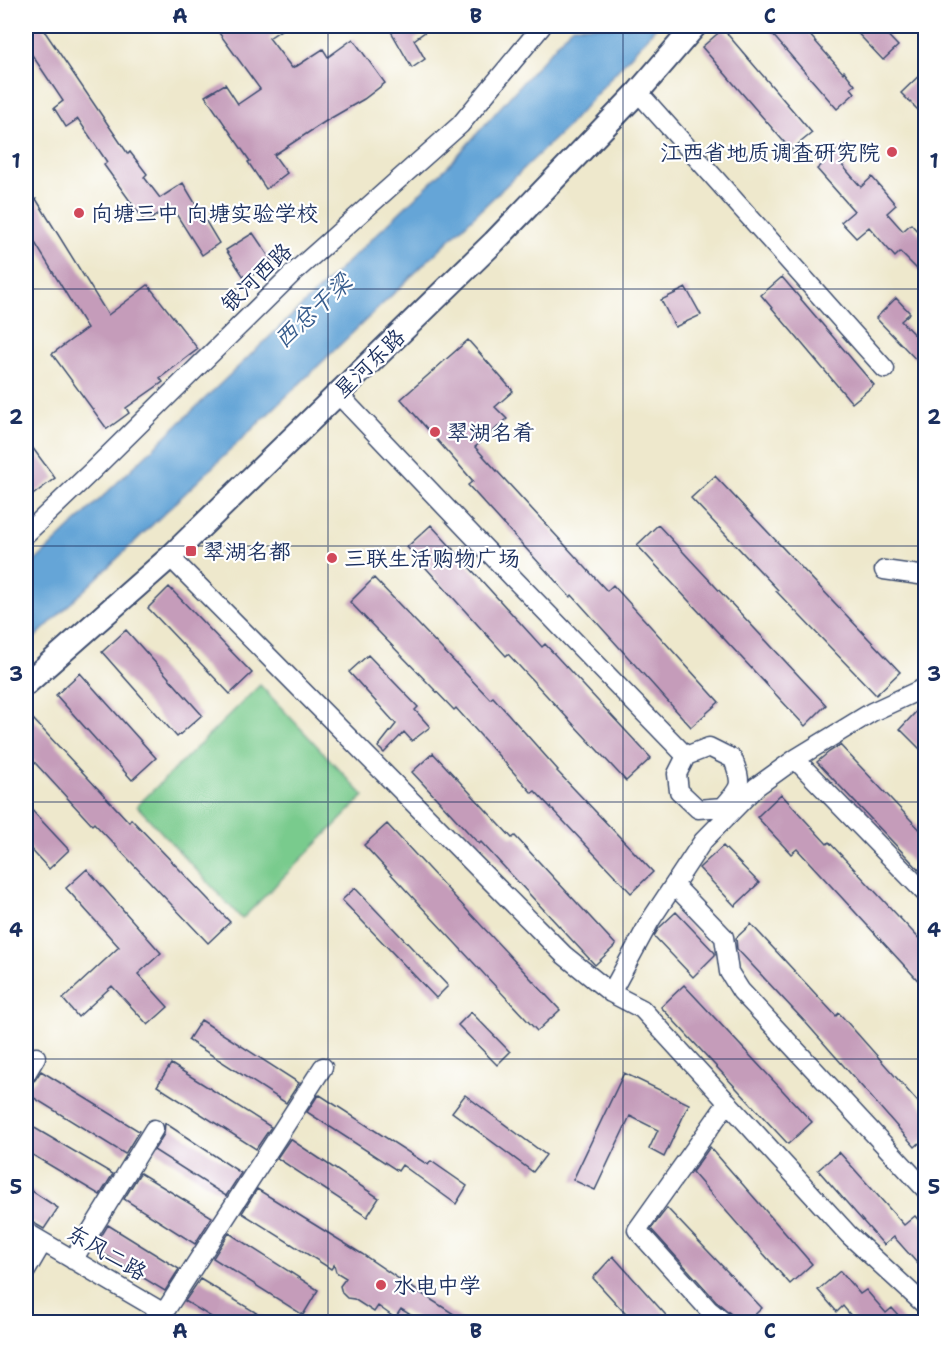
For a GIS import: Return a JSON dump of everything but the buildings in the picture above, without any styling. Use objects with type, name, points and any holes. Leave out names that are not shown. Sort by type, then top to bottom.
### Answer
[{"type":"main road","name":"星河东路","points":[[26,684],[170,557],[494,242],[638,92],[695,26]]},
{"type":"street","name":"银河西路","points":[[26,534],[291,275],[460,125],[542,26]]},
{"type":"street","points":[[638,92],[885,369]]},
{"type":"street","points":[[338,394],[686,756]]},
{"type":"street","points":[[170,557],[564,955],[611,993],[642,1009],[849,1235],[926,1306]]},
{"type":"street","points":[[884,570],[926,576]]},
{"type":"street","points":[[611,993],[650,921],[703,840],[756,787],[795,759],[872,712],[926,687]]},
{"type":"street","points":[[795,759],[926,894]]},
{"type":"street","points":[[674,885],[724,937],[729,972],[741,991],[926,1190]]},
{"type":"street","points":[[26,1074],[36,1058]]},
{"type":"street","points":[[161,1318],[323,1067]]},
{"type":"street","points":[[724,1323],[709,1310],[637,1230],[728,1102]]},
{"type":"street","points":[[73,1260],[154,1129]]},
{"type":"street","name":"东风二路","points":[[26,1232],[161,1318]]},
{"type":"street","points":[[26,1271],[43,1242]]},
{"type":"green space","points":[[260,685],[364,796],[242,919],[137,806]]},
{"type":"water","name":"西总干梁","points":[[573,26],[657,26],[566,128],[26,646],[26,570],[449,165]]},
{"type":"place","name":"江西省地质调查研究院","points":[[892,152]]},
{"type":"place","name":"向塘三中 向塘实验学校","points":[[79,213]]},
{"type":"place","name":"翠湖名肴","points":[[435,432]]},
{"type":"place","name":"翠湖名都","points":[[191,551]]},
{"type":"place","name":"三联生活购物广场","points":[[332,558]]},
{"type":"place","name":"水电中学","points":[[381,1285]]}]
